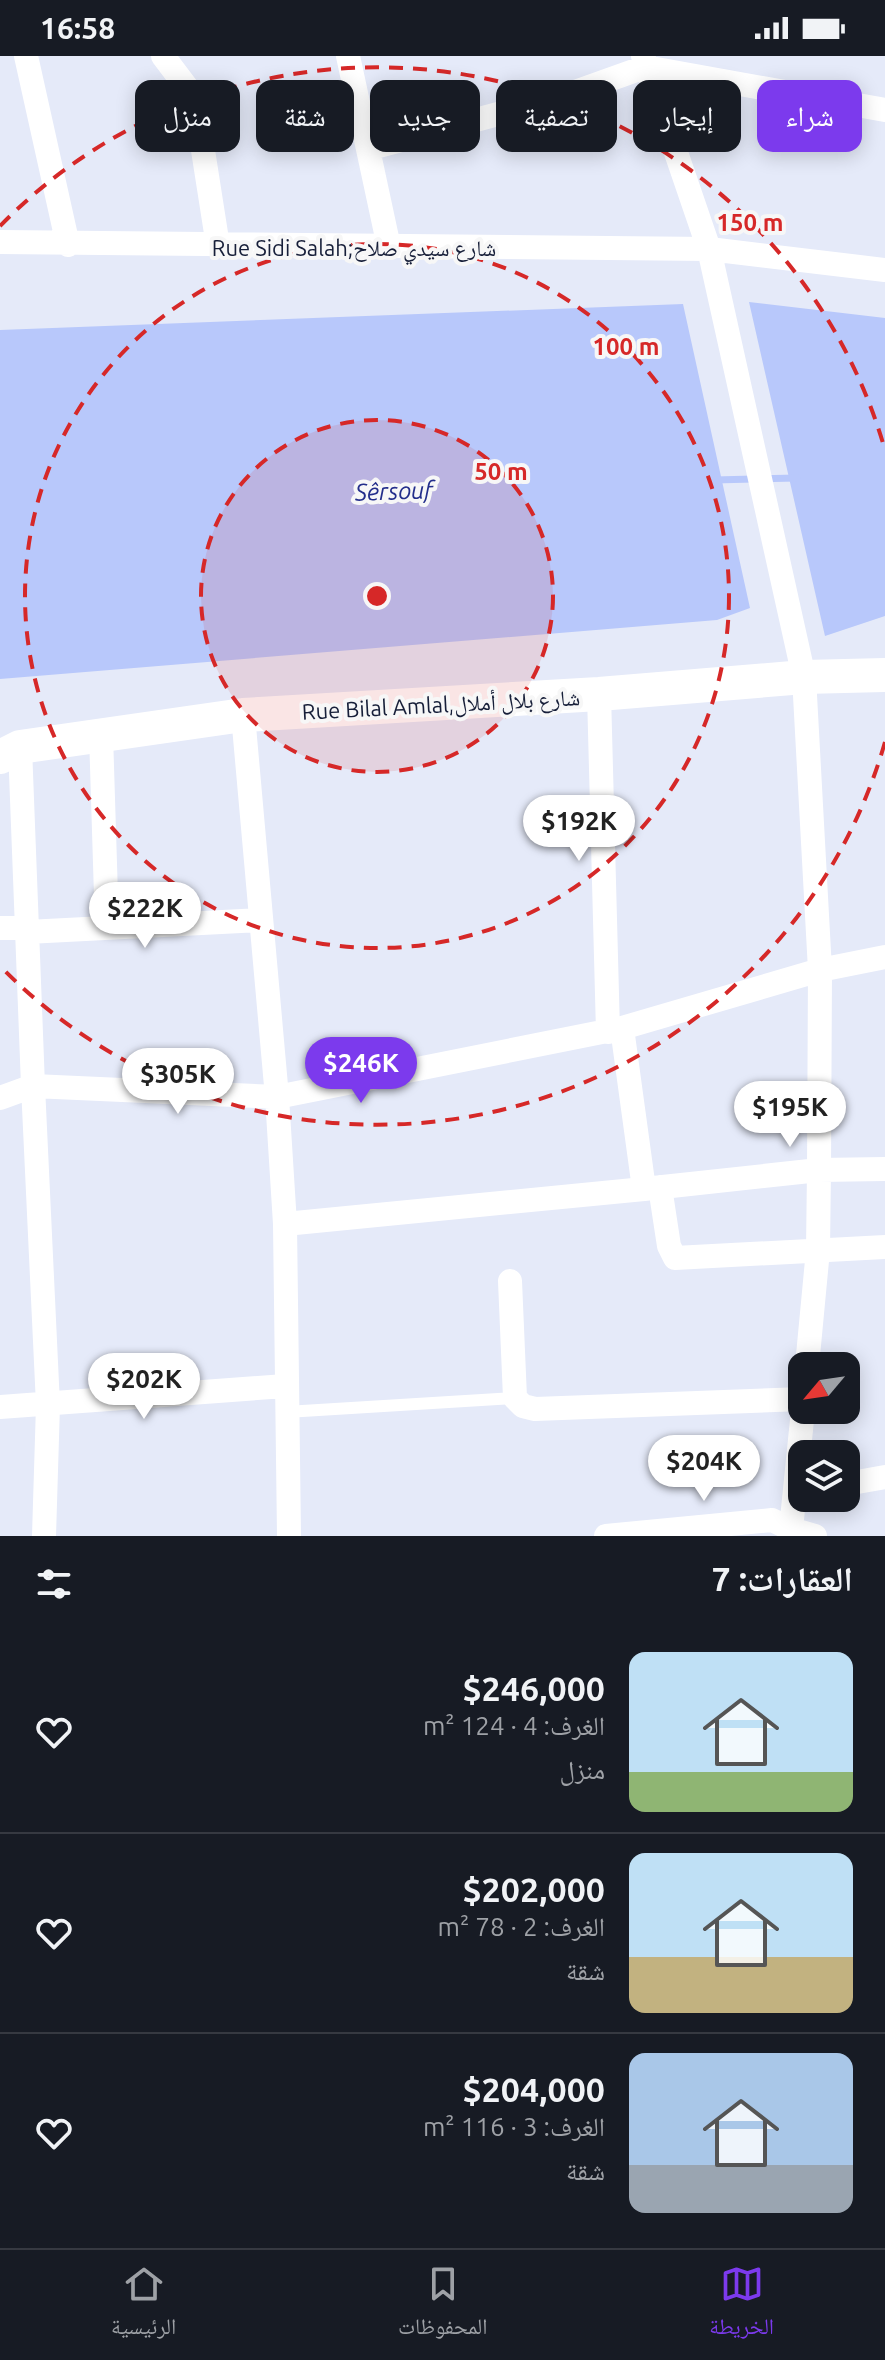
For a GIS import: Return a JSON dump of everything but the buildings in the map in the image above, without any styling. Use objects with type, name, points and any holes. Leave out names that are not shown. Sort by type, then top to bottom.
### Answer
[{"type":"main road","name":"Rue Bilal Amlal,شارع بلال أملال","points":[[10,752],[101,734],[243,715],[599,694],[804,677],[885,675]]},
{"type":"street","points":[[26,56],[68,245]]},
{"type":"street","points":[[163,56],[191,93],[197,112],[218,246]]},
{"type":"street","points":[[348,56],[389,247]]},
{"type":"street","points":[[368,149],[561,97],[644,61],[885,110]]},
{"type":"street","points":[[644,61],[709,249],[804,677],[820,970],[818,1250],[808,1352]]},
{"type":"street","name":"Rue Sidi Salah;شارع سيدي صلاح","points":[[0,242],[709,249],[885,270]]},
{"type":"street","points":[[599,694],[615,1030],[652,1188],[675,1258],[885,1247]]},
{"type":"street","points":[[243,715],[277,1097],[285,1224],[289,1536]]},
{"type":"street","points":[[101,734],[107,928]]},
{"type":"street","points":[[10,752],[26,930],[48,1405],[44,1536]]},
{"type":"street","points":[[0,928],[107,928],[261,920]]},
{"type":"street","points":[[0,1098],[33,1086],[277,1097],[615,1030],[820,970],[885,957]]},
{"type":"street","points":[[285,1224],[819,1170],[885,1169]]},
{"type":"street","points":[[510,1281],[515,1398],[523,1406],[535,1409],[788,1400]]},
{"type":"street","points":[[0,1407],[285,1386]]},
{"type":"street","points":[[860,1481],[885,1477]]},
{"type":"street","points":[[792,1532],[795,1512]]},
{"type":"street","points":[[606,1536],[772,1520],[792,1532],[815,1536]]},
{"type":"lane","points":[[286,1412],[515,1398]]},
{"type":"water","points":[[749,302],[885,318],[885,616],[825,636]]},
{"type":"water","points":[[683,304],[750,608],[717,620],[0,679],[0,330]]},
{"type":"waterway","name":"Sêrsouf","points":[[714,480],[797,478]]}]
